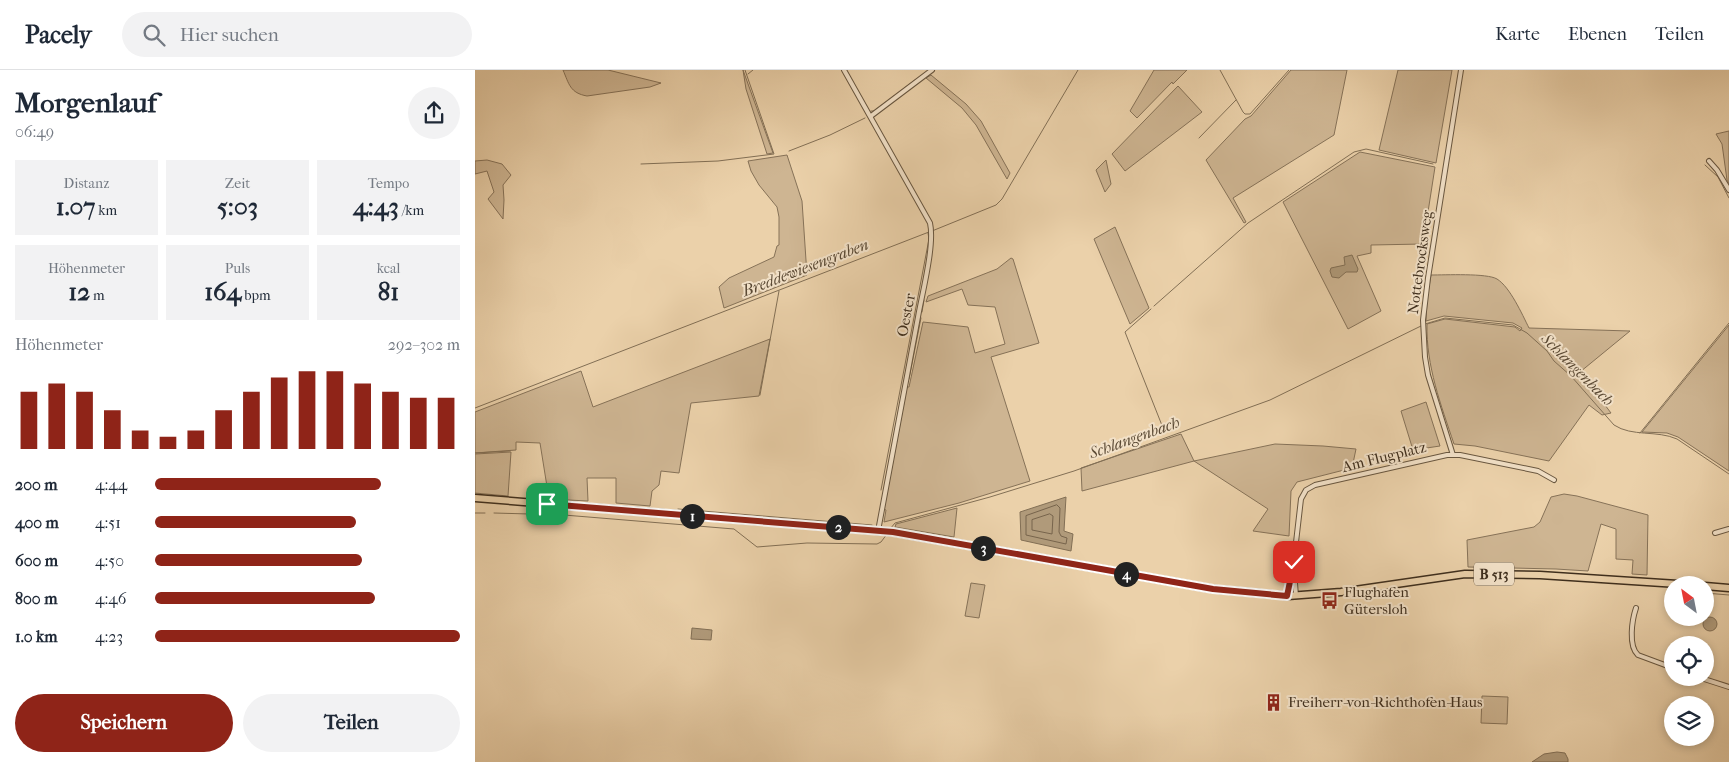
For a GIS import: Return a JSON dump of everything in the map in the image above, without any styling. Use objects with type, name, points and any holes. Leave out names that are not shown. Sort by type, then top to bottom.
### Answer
[{"type":"main road","name":"B 513","points":[[475,498],[893,532],[1213,589],[1287,596],[1341,592],[1465,574],[1540,575],[1664,583]]},
{"type":"main road","points":[[1714,587],[1729,588]]},
{"type":"street","name":"Oester","points":[[844,70],[930,223],[931,240],[881,531]]},
{"type":"street","points":[[871,116],[932,70]]},
{"type":"street","name":"Nottebrocksweg","points":[[1453,455],[1425,358],[1423,320],[1461,70]]},
{"type":"street","points":[[1709,161],[1729,190]]},
{"type":"street","name":"Am Flugplatz","points":[[1287,596],[1292,577],[1301,499],[1306,490],[1315,485],[1437,456],[1453,455],[1538,471],[1554,480]]},
{"type":"street","points":[[1715,533],[1729,529]]},
{"type":"street","name":"Am Flugplatz","points":[[1292,577],[1295,583],[1296,596]]},
{"type":"street","points":[[1636,608],[1632,621],[1634,651],[1638,655],[1664,665]]},
{"type":"street","points":[[1714,683],[1729,686]]},
{"type":"shaded area","points":[[563,70],[608,70],[661,83],[650,87],[587,96],[581,95],[574,90]]},
{"type":"shaded area","points":[[743,70],[773,153],[767,154],[746,89]]},
{"type":"shaded area","points":[[1154,70],[1187,70],[1173,84],[1172,82],[1137,118],[1130,111]]},
{"type":"shaded area","points":[[1291,70],[1347,70],[1334,135],[1233,198],[1246,222],[1244,223],[1206,160],[1245,119],[1251,116]]},
{"type":"shaded area","points":[[1398,70],[1452,70],[1436,163],[1379,150]]},
{"type":"shaded area","points":[[931,75],[966,104],[981,121],[1010,173],[1007,179],[976,125],[962,108],[926,78]]},
{"type":"shaded area","points":[[1178,86],[1202,112],[1125,171],[1112,154]]},
{"type":"shaded area","points":[[1729,131],[1729,184],[1722,144],[1716,134]]},
{"type":"shaded area","points":[[1360,152],[1435,167],[1423,244],[1371,245],[1371,253],[1357,256],[1381,311],[1348,329],[1283,202]]},
{"type":"shaded area","points":[[787,155],[802,201],[807,275],[724,308],[719,287],[729,278],[774,257],[779,245],[777,207],[759,185],[748,161]]},
{"type":"shaded area","points":[[487,160],[502,164],[511,175],[503,185],[503,219],[488,199],[494,192],[487,171],[475,174],[475,161]]},
{"type":"shaded area","points":[[1106,160],[1111,184],[1105,192],[1096,170]]},
{"type":"shaded area","points":[[1115,227],[1149,308],[1130,324],[1094,239]]},
{"type":"shaded area","points":[[1011,258],[1013,259],[1039,343],[991,357],[1030,481],[959,503],[884,522],[886,510],[884,509],[907,387],[909,387],[923,322],[968,327],[975,353],[1005,344],[995,307],[968,305],[962,289],[926,302],[928,296],[997,269]]},
{"type":"shaded area","points":[[1431,275],[1475,275],[1497,279],[1511,294],[1529,328],[1630,331],[1580,372],[1611,413],[1602,415],[1589,405],[1549,461],[1475,446],[1454,444],[1439,400],[1432,370],[1427,340],[1427,324],[1445,319],[1515,327],[1520,331],[1522,328],[1513,323],[1444,316],[1426,321]]},
{"type":"shaded area","points":[[1729,325],[1729,471],[1678,437],[1667,433],[1642,432]]},
{"type":"shaded area","points":[[770,339],[759,396],[691,403],[679,473],[661,471],[659,485],[652,491],[650,506],[616,503],[616,478],[587,478],[588,501],[549,499],[540,443],[516,442],[516,450],[475,453],[475,412],[581,371],[593,407]]},
{"type":"shaded area","points":[[1426,402],[1440,446],[1413,450],[1401,411]]},
{"type":"shaded area","points":[[1181,434],[1194,461],[1082,491],[1081,468]]},
{"type":"shaded area","points":[[1275,444],[1356,449],[1352,468],[1297,482],[1291,491],[1289,536],[1253,531],[1268,509],[1194,461]]},
{"type":"shaded area","points":[[511,452],[508,496],[475,493],[475,454]]},
{"type":"shaded area","points":[[1564,494],[1648,515],[1647,575],[1632,574],[1633,560],[1616,559],[1616,529],[1601,524],[1588,571],[1468,567],[1467,540],[1534,527],[1540,522],[1551,497]]},
{"type":"shaded area","points":[[957,508],[954,537],[895,527],[896,524]]},
{"type":"shaded area","points":[[971,583],[985,585],[979,618],[965,616]]},
{"type":"shaded area","points":[[1482,696],[1508,697],[1507,724],[1481,723]]},
{"type":"water","points":[[1352,255],[1358,269],[1357,272],[1346,272],[1339,278],[1332,277],[1331,268],[1345,265],[1344,257]]},
{"type":"water","points":[[1066,497],[1064,531],[1073,534],[1071,551],[1021,540],[1020,512]]},
{"type":"water","points":[[1714,618],[1717,621],[1717,627],[1713,631],[1707,631],[1703,627],[1714,626]]},
{"type":"water","points":[[692,628],[712,630],[711,640],[691,639]]},
{"type":"water","points":[[1565,753],[1568,762],[1532,762],[1544,754]]},
{"type":"waterway","points":[[641,164],[718,161],[774,154],[745,70]]},
{"type":"waterway","points":[[748,74],[753,70]]},
{"type":"waterway","name":"Breddewiesengraben","points":[[932,231],[996,205],[1002,199],[1078,70]]},
{"type":"waterway","points":[[1220,70],[1245,114],[1250,114],[1289,70]]},
{"type":"waterway","points":[[871,111],[874,111],[915,80]]},
{"type":"waterway","points":[[876,115],[922,80]]},
{"type":"waterway","points":[[1199,138],[1236,100]]},
{"type":"waterway","points":[[789,151],[830,135],[865,118]]},
{"type":"waterway","points":[[1154,306],[1248,223],[1354,152],[1366,149],[1433,164]]},
{"type":"waterway","points":[[1705,165],[1718,177],[1729,198]]},
{"type":"waterway","points":[[1726,181],[1729,186]]},
{"type":"waterway","name":"Breddewiesengraben","points":[[475,408],[929,232]]},
{"type":"waterway","points":[[881,490],[929,239],[928,233]]},
{"type":"waterway","points":[[760,395],[779,291]]},
{"type":"waterway","points":[[922,312],[924,300]]},
{"type":"waterway","points":[[1151,309],[1125,332],[1165,433]]},
{"type":"waterway","points":[[909,379],[921,318]]},
{"type":"waterway","name":"Schlangenbach","points":[[1425,324],[1445,318],[1513,325],[1527,333],[1547,351],[1554,361],[1571,376],[1614,425],[1629,431],[1669,436],[1677,439],[1729,474]]},
{"type":"waterway","points":[[1640,433],[1729,323]]},
{"type":"waterway","name":"Schlangenbach","points":[[890,529],[895,523],[990,497],[1074,471],[1270,400],[1421,326]]},
{"type":"waterway","points":[[475,453],[510,451]]},
{"type":"waterway","points":[[678,509],[872,525]]},
{"type":"waterway","name":"Schlangenbach","points":[[475,513],[485,513]]},
{"type":"waterway","name":"Schlangenbach","points":[[494,513],[564,515],[734,529],[757,547],[807,543],[877,544],[887,534]]},
{"type":"waterway","points":[[1714,594],[1729,595]]},
{"type":"place","name":"Flughafen Gütersloh","points":[[1330,601]]},
{"type":"place","name":"Freiherr-von-Richthofen-Haus","points":[[1274,702]]},
{"type":"route","points":[[547,504],[893,532],[1213,589],[1287,596],[1294,562]]}]
